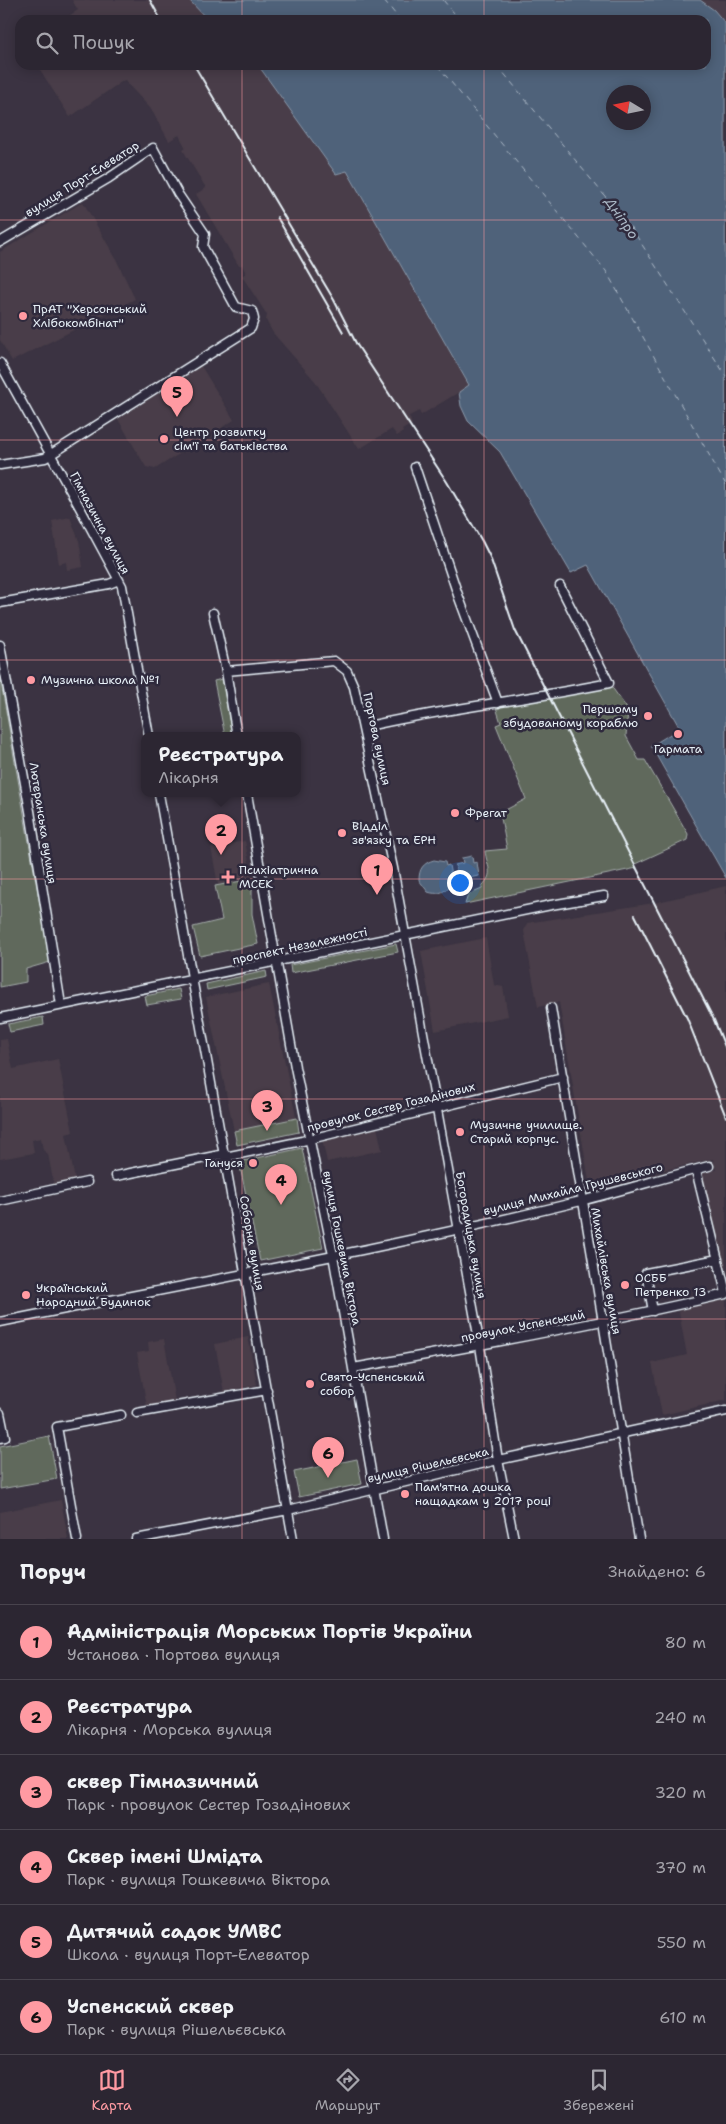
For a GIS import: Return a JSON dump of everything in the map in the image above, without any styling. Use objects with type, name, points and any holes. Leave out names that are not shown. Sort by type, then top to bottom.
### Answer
[{"type":"street","name":"вулиця Порт-Елеватор","points":[[0,242],[108,178],[153,148],[178,194],[205,234],[203,247],[236,307],[252,311],[254,320],[251,328],[45,458],[0,465]]},
{"type":"street","name":"Гімназична вулиця","points":[[0,363],[119,580],[148,732]]},
{"type":"street","points":[[415,467],[458,595],[498,703]]},
{"type":"street","points":[[0,603],[109,584],[119,580]]},
{"type":"street","points":[[364,727],[408,716],[548,696],[609,683],[560,586]]},
{"type":"street","points":[[213,613],[226,671],[236,732]]},
{"type":"street","name":"Лютеранська вулиця","points":[[0,645],[30,811],[61,1005]]},
{"type":"street","name":"Портова вулиця","points":[[226,671],[334,661],[347,671],[354,687],[364,727],[406,936]]},
{"type":"street","points":[[160,797],[192,979]]},
{"type":"street","name":"вулиця Гошкевича Віктора","points":[[248,797],[309,1139],[333,1255],[383,1539]]},
{"type":"street","name":"проспект Незалежності","points":[[0,1018],[551,905],[604,896]]},
{"type":"street","name":"Богородицька вулиця","points":[[406,936],[480,1346],[498,1460],[514,1539]]},
{"type":"street","name":"Соборна вулиця","points":[[192,979],[293,1539]]},
{"type":"street","name":"Михайлівська вулиця","points":[[552,1008],[582,1201],[639,1539]]},
{"type":"street","name":"провулок Сестер Гозадінових","points":[[116,1176],[309,1139],[563,1077]]},
{"type":"street","name":"вулиця Михайла Грушевського","points":[[0,1322],[333,1255],[582,1201],[709,1166]]},
{"type":"street","points":[[696,1170],[726,1293]]},
{"type":"street","points":[[0,1201],[87,1182]]},
{"type":"street","points":[[653,1311],[646,1274],[718,1259]]},
{"type":"street","name":"провулок Успенський","points":[[353,1368],[603,1322],[726,1293]]},
{"type":"street","points":[[137,1413],[266,1390]]},
{"type":"street","name":"вулиця Рішельєвська","points":[[136,1539],[288,1510],[498,1460],[726,1411]]},
{"type":"street","points":[[0,1413],[2,1437]]},
{"type":"street","points":[[77,1539],[57,1427],[121,1415]]},
{"type":"shaded area","points":[[72,0],[189,0],[203,15],[70,15],[78,10]]},
{"type":"shaded area","points":[[700,0],[726,0],[726,24],[714,10]]},
{"type":"shaded area","points":[[40,70],[262,70],[324,158],[338,174],[347,171],[469,386],[421,415],[419,411],[409,416],[412,424],[402,430],[403,432],[397,436],[392,429],[359,449],[315,381],[273,333],[266,320],[267,315],[242,276],[246,273],[242,265],[239,266],[196,194],[206,188],[183,150],[186,148],[179,135],[169,141],[151,109],[124,80],[70,117]]},
{"type":"shaded area","points":[[83,202],[115,257],[135,299],[12,361],[0,340],[0,252]]},
{"type":"shaded area","points":[[201,366],[234,420],[155,469],[146,467],[118,419]]},
{"type":"shaded area","points":[[70,517],[79,541],[83,567],[67,570],[66,562],[59,564],[52,521]]},
{"type":"shaded area","points":[[245,841],[252,879],[218,885],[211,847]]},
{"type":"shaded area","points":[[726,886],[726,1282],[701,1174],[716,1170],[713,1159],[590,1187],[559,1002],[538,1007],[524,931],[527,923],[654,903]]},
{"type":"shaded area","points":[[486,938],[494,985],[503,987],[508,1016],[435,1031],[421,951]]},
{"type":"shaded area","points":[[269,984],[299,1132],[237,1145],[206,997]]},
{"type":"shaded area","points":[[7,1039],[13,1069],[58,1059],[73,1132],[66,1134],[75,1180],[54,1185],[48,1154],[43,1150],[41,1138],[32,1140],[34,1153],[0,1159],[0,1040]]},
{"type":"shaded area","points":[[377,1127],[382,1150],[327,1162],[322,1139]]},
{"type":"shaded area","points":[[726,1297],[726,1400],[662,1415],[652,1363],[687,1355],[678,1307]]},
{"type":"shaded area","points":[[248,1337],[257,1385],[224,1392],[215,1344]]},
{"type":"shaded area","points":[[164,1339],[175,1401],[147,1406],[137,1353],[149,1351],[148,1342]]},
{"type":"shaded area","points":[[61,1500],[68,1539],[0,1539],[0,1512]]},
{"type":"green space","points":[[0,677],[50,962],[26,969],[26,982],[0,987]]},
{"type":"green space","points":[[222,679],[231,732],[224,732],[214,681]]},
{"type":"green space","points":[[609,683],[628,710],[626,736],[639,760],[645,760],[688,834],[687,840],[635,864],[637,868],[465,904],[468,895],[482,889],[488,877],[489,870],[485,851],[507,849],[500,813],[526,799],[496,725],[501,723],[495,704]]},
{"type":"green space","points":[[252,879],[252,914],[258,944],[200,956],[193,927],[222,920],[215,886]]},
{"type":"green space","points":[[396,944],[398,952],[291,973],[290,965]]},
{"type":"green space","points":[[266,971],[267,977],[207,990],[206,984]]},
{"type":"green space","points":[[179,989],[181,999],[147,1005],[145,996]]},
{"type":"green space","points":[[43,1017],[44,1025],[10,1032],[8,1024]]},
{"type":"green space","points":[[297,1118],[299,1132],[237,1145],[234,1131]]},
{"type":"green space","points":[[302,1148],[323,1248],[260,1261],[239,1162]]},
{"type":"green space","points":[[49,1436],[57,1479],[0,1489],[0,1446]]},
{"type":"green space","points":[[357,1459],[362,1484],[299,1497],[294,1472]]},
{"type":"water","name":"Дніпро","points":[[189,0],[700,0],[714,10],[725,23],[726,878],[651,746],[672,733],[678,738],[683,734],[588,565],[571,573],[500,452],[468,421],[461,406],[459,392],[469,385],[347,171],[336,174],[262,70],[711,70],[711,15],[203,15]]},
{"type":"water","points":[[472,856],[473,863],[477,862],[479,876],[468,878],[467,873],[457,875],[455,865],[463,863],[462,858]]},
{"type":"water","points":[[434,860],[445,862],[446,866],[449,865],[452,882],[449,882],[450,886],[440,893],[428,892],[419,880],[422,867]]},
{"type":"ferry route","points":[[384,0],[396,15]]},
{"type":"ferry route","points":[[443,0],[456,15]]},
{"type":"ferry route","points":[[441,70],[606,271],[726,485]]},
{"type":"ferry route","points":[[501,70],[632,229],[726,376]]},
{"type":"railway","points":[[150,0],[158,15]]},
{"type":"railway","points":[[197,70],[334,300],[357,345],[447,482],[482,541],[490,557],[515,630],[714,1020],[726,1049]]},
{"type":"railway","points":[[277,217],[343,332]]},
{"type":"railway","points":[[635,915],[687,1018],[726,1117]]},
{"type":"place","name":"ПрАТ \"Херсонський Хлібокомбінат\"","points":[[23,316]]},
{"type":"place","name":"Дитячий садок УМВС","points":[[177,417]]},
{"type":"place","name":"Центр розвитку сім'ї та батьківства","points":[[164,439]]},
{"type":"place","name":"Музична школа №1","points":[[31,680]]},
{"type":"place","name":"Першому збудованому кораблю","points":[[648,716]]},
{"type":"place","name":"Гармата","points":[[678,734]]},
{"type":"place","name":"Фрегат","points":[[455,813]]},
{"type":"place","name":"Відділ зв'язку та ЕРН","points":[[342,833]]},
{"type":"place","name":"Реєстратура","points":[[221,855]]},
{"type":"place","name":"Психіатрична МСЕК","points":[[228,877]]},
{"type":"place","name":"Адміністрація Морських Портів України","points":[[377,895]]},
{"type":"place","name":"сквер Гімназичний","points":[[267,1131]]},
{"type":"place","name":"Музичне училище. Старий корпус.","points":[[460,1132]]},
{"type":"place","name":"Гануся","points":[[253,1163]]},
{"type":"place","name":"Сквер імені Шмідта","points":[[281,1205]]},
{"type":"place","name":"ОСББ Петренко 13","points":[[625,1285]]},
{"type":"place","name":"Український Народний Будинок","points":[[26,1295]]},
{"type":"place","name":"Свято-Успенський собор","points":[[310,1384]]},
{"type":"place","name":"Успенский сквер","points":[[328,1478]]},
{"type":"place","name":"Пам'ятна дошка нащадкам у 2017 році","points":[[405,1494]]}]
